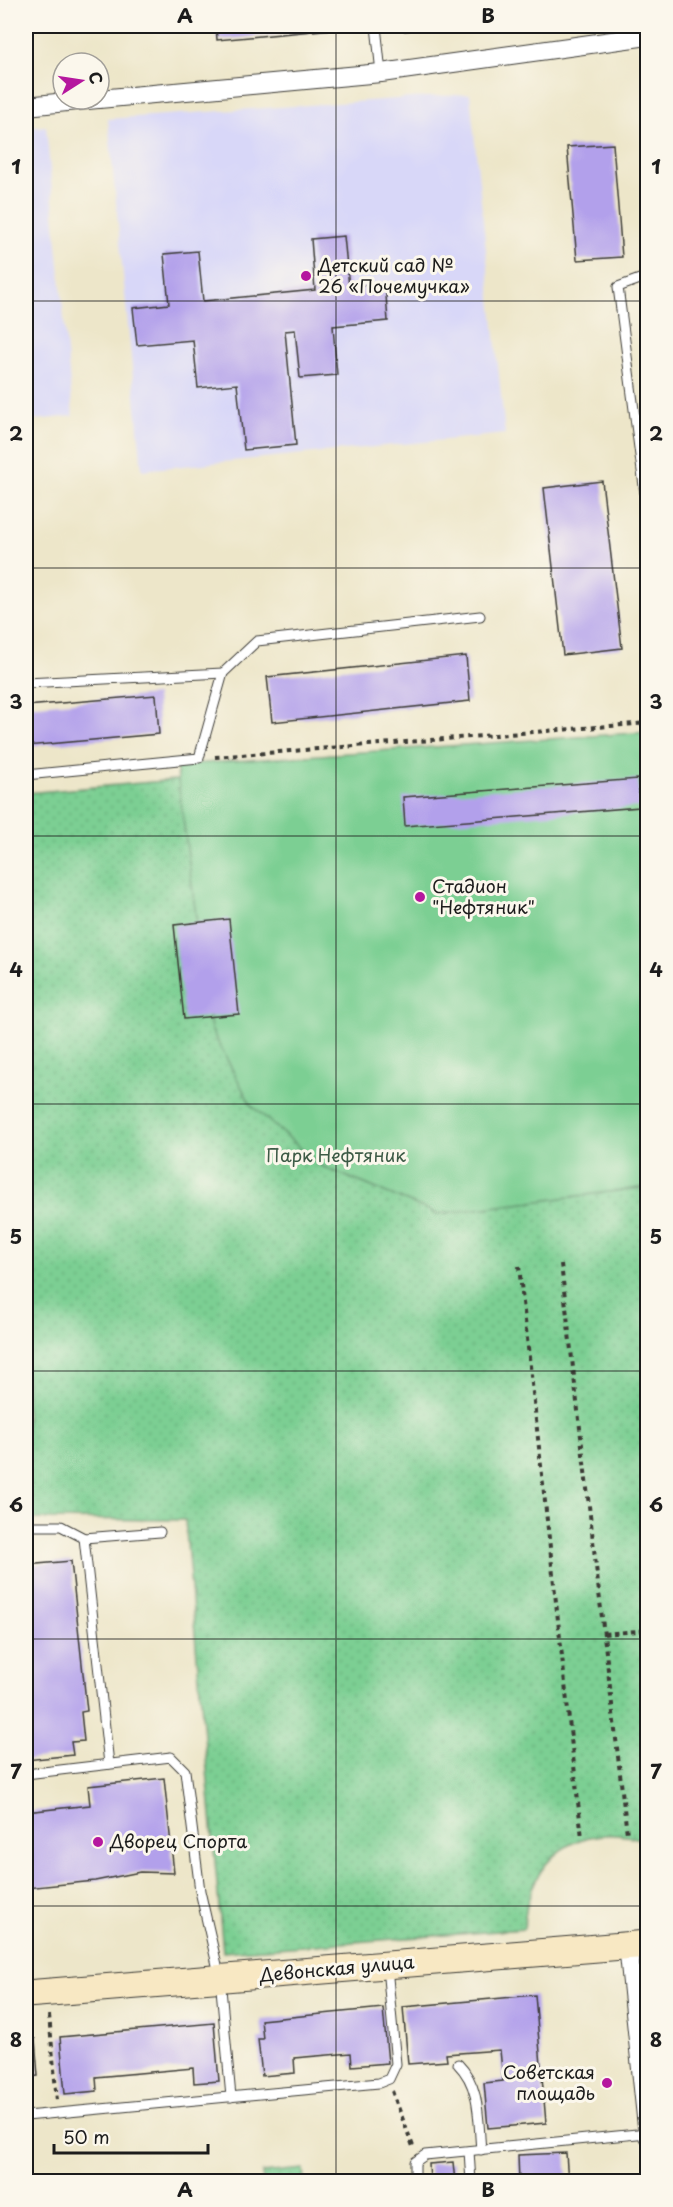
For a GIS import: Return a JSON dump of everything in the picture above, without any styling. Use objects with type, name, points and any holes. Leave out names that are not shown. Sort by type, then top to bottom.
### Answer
[{"type":"main road","name":"Девонская улица","points":[[26,1994],[638,1944]]},
{"type":"street","points":[[111,98],[381,73],[648,36]]},
{"type":"street","points":[[26,106],[51,104]]},
{"type":"street","points":[[638,1944],[647,2134]]},
{"type":"lane","points":[[376,26],[381,73]]},
{"type":"lane","points":[[648,276],[618,287],[648,518]]},
{"type":"lane","points":[[26,775],[200,758],[224,673],[257,641],[480,616]]},
{"type":"lane","points":[[26,683],[224,673]]},
{"type":"lane","points":[[26,1526],[61,1526],[84,1538],[160,1532]]},
{"type":"lane","points":[[84,1538],[109,1764]]},
{"type":"lane","points":[[26,1774],[171,1757],[185,1771],[200,1891],[220,1978],[231,2097]]},
{"type":"lane","points":[[26,2116],[379,2083],[389,2079],[396,2064],[387,1965]]},
{"type":"lane","points":[[459,2064],[472,2081],[476,2093],[481,2150]]},
{"type":"lane","points":[[415,2181],[415,2162],[419,2157],[647,2134]]},
{"type":"lane","points":[[469,2151],[471,2181]]},
{"type":"path","points":[[200,758],[648,723]]},
{"type":"path","points":[[561,1264],[627,1834]]},
{"type":"path","points":[[519,1266],[582,1839]]},
{"type":"path","points":[[604,1634],[648,1630]]},
{"type":"path","points":[[48,2009],[58,2112]]},
{"type":"path","points":[[389,2079],[399,2115],[419,2157]]},
{"type":"shaded area","name":"Детский сад № 26 «Почемучка»","points":[[470,94],[505,434],[142,470],[108,119]]},
{"type":"shaded area","points":[[46,126],[73,416],[26,421],[26,128]]},
{"type":"green space","name":"Стадион \"Нефтяник\"","points":[[647,732],[647,1187],[438,1214],[321,1166],[251,1105],[211,1029],[176,765]]},
{"type":"green space","name":"Парк Нефтяник","points":[[647,739],[647,1841],[622,1836],[599,1835],[579,1840],[561,1850],[546,1864],[535,1882],[527,1904],[524,1929],[223,1952],[185,1520],[26,1519],[26,793]]},
{"type":"green space","points":[[303,2169],[304,2181],[263,2181],[262,2173]]},
{"type":"building","points":[[216,26],[332,26],[333,29],[217,40]]},
{"type":"building","points":[[403,26],[442,26],[442,27],[404,31]]},
{"type":"building","points":[[613,144],[622,257],[577,260],[567,147]]},
{"type":"building","points":[[344,236],[349,287],[385,283],[388,321],[333,326],[337,375],[300,378],[295,330],[285,331],[296,445],[244,450],[237,384],[198,388],[193,340],[137,345],[133,308],[169,304],[164,254],[198,251],[203,301],[315,290],[311,239]]},
{"type":"building","points":[[602,481],[622,648],[563,655],[544,488]]},
{"type":"building","points":[[466,656],[470,701],[272,722],[267,677]]},
{"type":"building","points":[[156,695],[159,734],[26,746],[26,706]]},
{"type":"building","points":[[638,779],[640,807],[405,826],[403,797]]},
{"type":"building","points":[[229,919],[239,1014],[184,1019],[174,925]]},
{"type":"building","points":[[71,1561],[87,1711],[81,1712],[84,1741],[71,1742],[73,1755],[26,1760],[26,1565]]},
{"type":"building","name":"Дворец Спорта","points":[[164,1778],[174,1873],[140,1872],[95,1881],[26,1888],[26,1812],[90,1805],[88,1786]]},
{"type":"building","points":[[535,1995],[546,2123],[488,2128],[484,2083],[503,2081],[500,2050],[446,2054],[447,2061],[408,2064],[403,2007]]},
{"type":"building","points":[[383,2008],[388,2063],[352,2066],[351,2053],[294,2058],[295,2073],[262,2076],[258,2039],[263,2039],[261,2020]]},
{"type":"building","points":[[214,2023],[219,2081],[194,2083],[193,2068],[96,2077],[97,2091],[65,2094],[60,2037]]},
{"type":"building","points":[[26,2039],[35,2039],[38,2076],[26,2077]]},
{"type":"building","points":[[566,2153],[568,2182],[519,2182],[518,2155]]},
{"type":"building","points":[[453,2162],[455,2182],[430,2182],[429,2164]]},
{"type":"place","name":"Детский сад № 26 «Почемучка»","points":[[306,276]]},
{"type":"place","name":"Стадион \"Нефтяник\"","points":[[420,897]]},
{"type":"place","name":"Дворец Спорта","points":[[98,1842]]},
{"type":"place","name":"Советская площадь","points":[[607,2083]]}]
